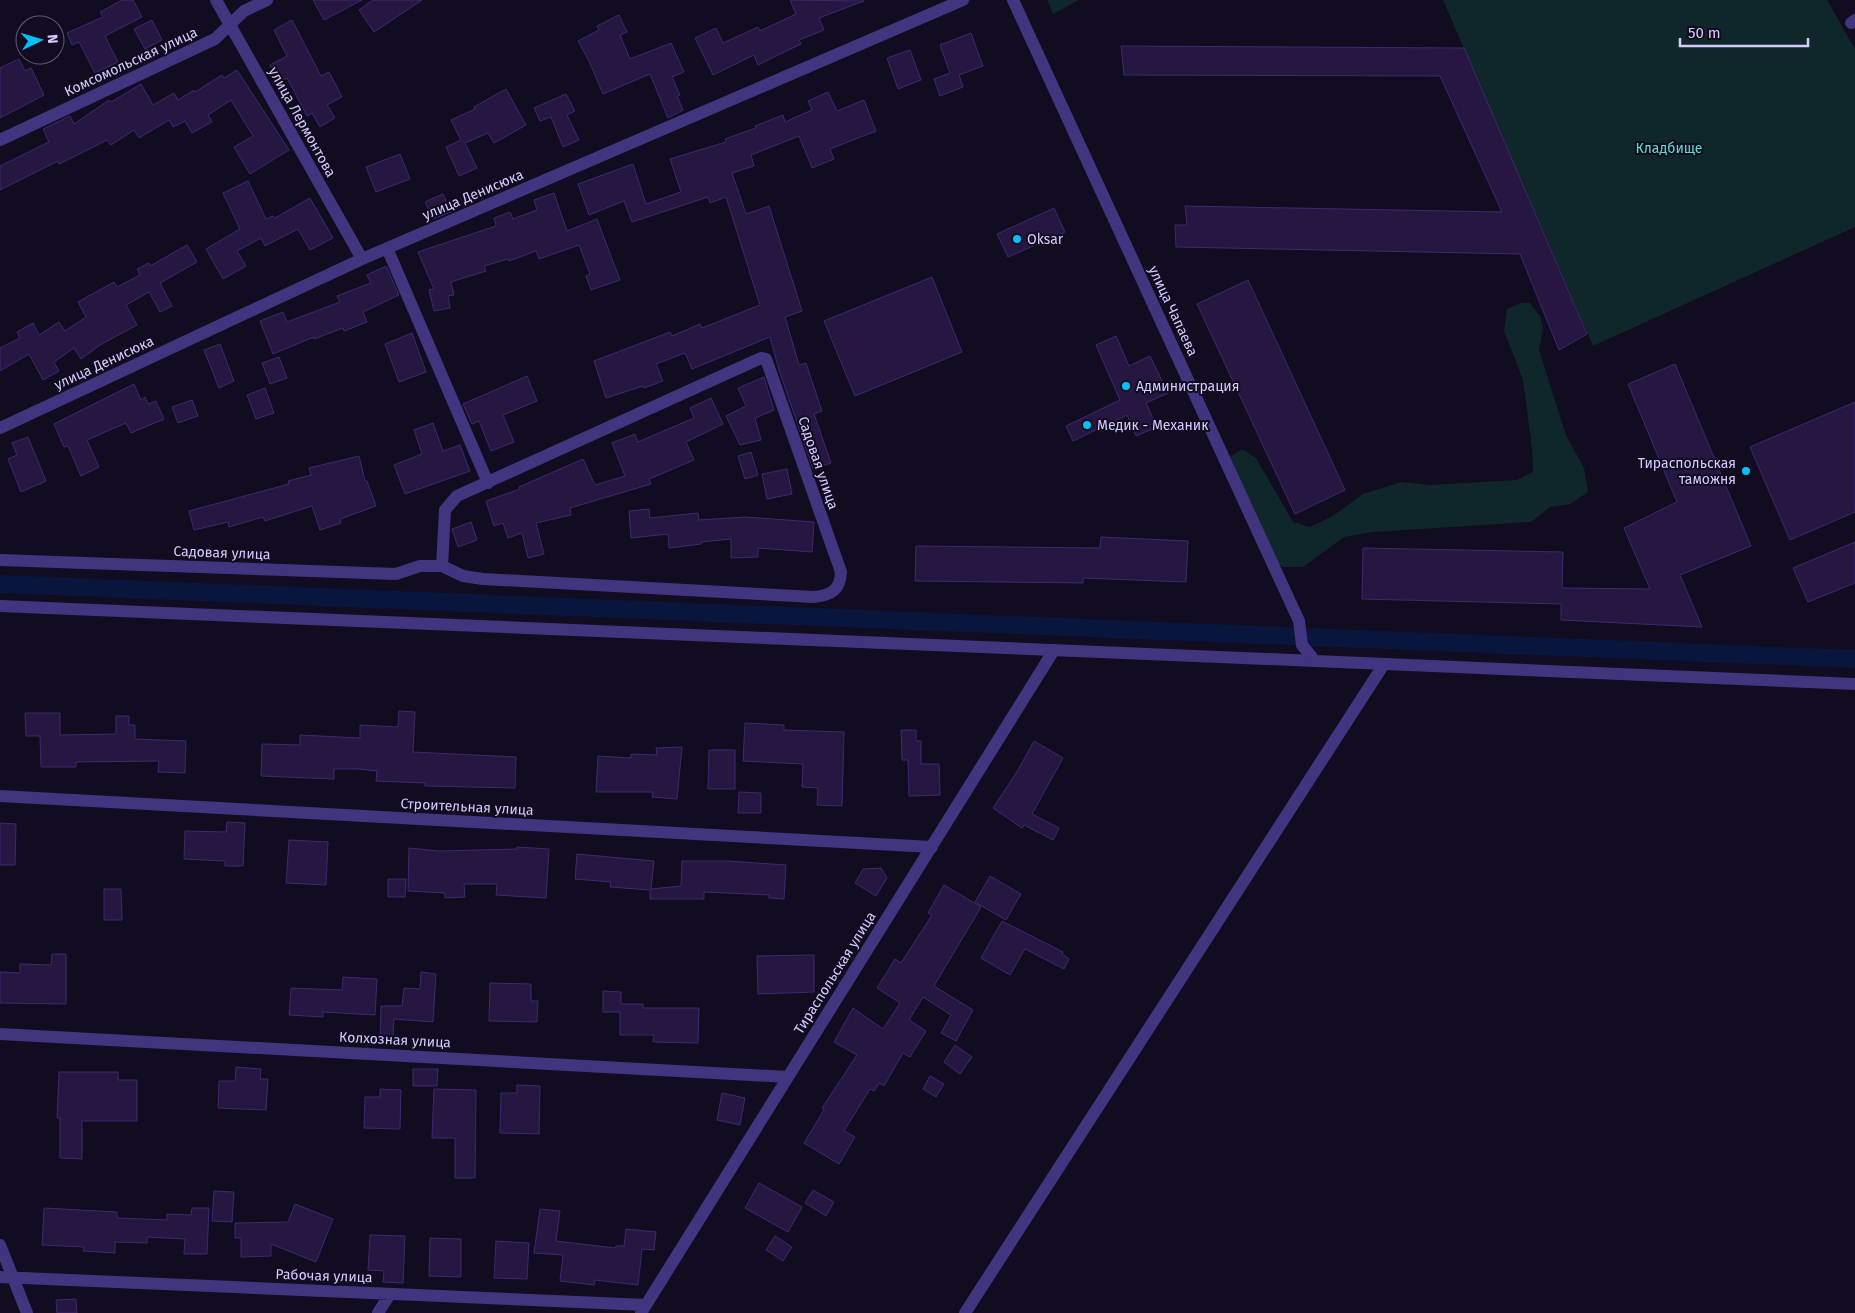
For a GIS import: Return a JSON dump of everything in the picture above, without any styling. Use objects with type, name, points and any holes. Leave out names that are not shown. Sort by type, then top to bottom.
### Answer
[{"type":"street","name":"улица Лермонтова","points":[[216,0],[362,259]]},
{"type":"street","name":"Комсомольская улица","points":[[0,140],[216,39],[244,11],[268,0]]},
{"type":"street","name":"улица Денисюка","points":[[0,428],[362,259],[963,0]]},
{"type":"street","name":"улица Чапаева","points":[[1014,0],[1299,621],[1302,645],[1316,661]]},
{"type":"street","points":[[387,248],[488,483]]},
{"type":"street","name":"Садовая улица","points":[[0,560],[396,574],[420,566],[442,566],[463,576],[483,579],[814,596],[827,596],[835,591],[840,583],[841,572],[766,359],[757,359],[457,496],[445,510],[442,566]]},
{"type":"street","points":[[0,606],[1855,684]]},
{"type":"street","name":"Тираспольская улица","points":[[644,1309],[1054,650]]},
{"type":"street","points":[[965,1313],[1384,664]]},
{"type":"street","name":"Строительная улица","points":[[0,796],[932,846]]},
{"type":"street","name":"Колхозная улица","points":[[0,1034],[788,1077]]},
{"type":"street","points":[[0,1245],[6,1278],[27,1313]]},
{"type":"street","name":"Рабочая улица","points":[[6,1278],[390,1294],[644,1309]]},
{"type":"street","points":[[378,1313],[390,1294]]},
{"type":"green space","points":[[1047,0],[1079,0],[1053,14]]},
{"type":"green space","name":"Кладбище","points":[[1443,0],[1827,0],[1855,49],[1855,227],[1593,346]]},
{"type":"green space","points":[[1520,303],[1530,303],[1540,316],[1543,328],[1539,350],[1566,435],[1584,468],[1588,492],[1570,504],[1550,507],[1531,522],[1373,532],[1344,537],[1303,567],[1282,567],[1272,559],[1230,457],[1242,449],[1256,458],[1293,522],[1310,527],[1333,516],[1363,494],[1401,482],[1430,485],[1517,480],[1533,472],[1532,448],[1523,380],[1504,331],[1507,309]]},
{"type":"building","points":[[122,0],[133,0],[142,17],[105,36],[118,62],[95,73],[79,42],[72,45],[67,33],[103,17],[100,12]]},
{"type":"building","points":[[313,0],[362,0],[324,20]]},
{"type":"building","points":[[373,0],[422,0],[374,32],[359,10]]},
{"type":"building","points":[[790,0],[864,1],[819,18],[824,30],[799,40],[801,44],[758,65],[754,55],[713,75],[695,38],[716,28],[723,43],[758,27],[760,31],[796,14]]},
{"type":"building","points":[[619,15],[627,32],[620,35],[630,59],[671,43],[684,72],[672,77],[680,95],[677,96],[683,110],[668,118],[650,74],[603,94],[578,41],[599,30],[597,26]]},
{"type":"building","points":[[152,20],[162,40],[145,49],[134,29]]},
{"type":"building","points":[[292,20],[321,76],[329,72],[342,97],[327,105],[335,118],[320,127],[312,113],[307,116],[287,78],[280,82],[270,65],[287,56],[274,30]]},
{"type":"building","points":[[971,33],[983,66],[959,75],[963,87],[940,96],[934,79],[950,73],[940,45]]},
{"type":"building","points":[[1121,46],[1464,48],[1587,334],[1559,350],[1520,254],[1176,247],[1175,225],[1187,225],[1185,206],[1502,212],[1440,76],[1124,75]]},
{"type":"building","points":[[910,50],[921,80],[898,89],[887,58]]},
{"type":"building","points":[[15,61],[15,65],[22,65],[25,71],[31,68],[44,95],[0,118],[0,68]]},
{"type":"building","points":[[237,70],[289,150],[250,174],[234,147],[253,136],[231,100],[208,115],[212,122],[192,133],[185,121],[173,127],[169,120],[139,138],[134,130],[111,145],[107,140],[59,164],[58,161],[0,190],[0,166],[49,142],[43,129],[70,116],[74,124],[109,100],[111,102],[141,84],[153,105],[174,93],[178,100],[222,75],[224,78]]},
{"type":"building","points":[[506,89],[526,125],[494,143],[488,133],[465,143],[477,168],[459,176],[446,147],[461,140],[451,120],[475,109],[474,107]]},
{"type":"building","points":[[828,92],[837,111],[864,100],[876,131],[830,149],[834,159],[812,168],[799,136],[751,155],[754,166],[732,173],[746,214],[769,206],[802,311],[785,317],[799,365],[806,363],[822,411],[814,414],[831,463],[813,469],[779,370],[770,337],[692,369],[685,353],[656,364],[663,381],[606,398],[594,361],[670,332],[672,336],[700,324],[702,328],[760,305],[726,197],[710,203],[708,197],[632,222],[624,201],[589,215],[578,184],[633,164],[646,204],[681,192],[670,159],[726,142],[725,139],[756,128],[755,126],[783,115],[785,122],[812,110],[808,101]]},
{"type":"building","points":[[566,94],[575,111],[567,115],[579,140],[563,147],[551,117],[540,121],[534,108]]},
{"type":"building","points":[[400,154],[410,179],[376,192],[366,167]]},
{"type":"building","points":[[248,181],[266,219],[273,216],[275,218],[310,198],[333,238],[310,250],[298,229],[265,246],[261,238],[237,251],[246,266],[223,279],[206,249],[240,229],[223,193]]},
{"type":"building","points":[[554,193],[567,231],[597,219],[620,280],[591,290],[586,276],[590,274],[579,245],[539,259],[536,251],[509,261],[508,259],[484,266],[486,271],[451,282],[454,295],[448,296],[450,308],[434,311],[429,290],[434,289],[418,252],[496,226],[494,218],[510,212],[513,219],[537,210],[534,200]]},
{"type":"building","points":[[443,194],[451,212],[433,219],[425,202]]},
{"type":"building","points":[[1054,208],[1065,232],[1008,257],[997,234]]},
{"type":"building","points":[[187,245],[197,262],[160,283],[172,306],[160,312],[149,292],[126,305],[137,325],[100,345],[81,359],[74,348],[54,362],[59,371],[43,380],[29,354],[0,371],[0,348],[20,338],[17,332],[33,323],[39,335],[59,322],[65,331],[86,317],[78,302],[114,282],[117,287],[140,275],[137,269],[149,263],[150,266]]},
{"type":"building","points":[[386,266],[399,295],[363,312],[367,322],[344,331],[343,328],[314,339],[314,337],[273,354],[260,321],[283,312],[287,322],[340,302],[337,296],[371,283],[367,275]]},
{"type":"building","points":[[932,277],[962,352],[855,396],[824,321]]},
{"type":"building","points":[[1248,280],[1345,490],[1295,514],[1197,304]]},
{"type":"building","points":[[412,333],[426,372],[399,382],[385,344]]},
{"type":"building","points":[[1116,336],[1129,366],[1150,356],[1168,393],[1146,403],[1157,427],[1136,436],[1127,415],[1073,441],[1066,426],[1120,400],[1096,345]]},
{"type":"building","points":[[220,344],[234,381],[219,388],[204,350]]},
{"type":"building","points":[[279,357],[287,378],[270,384],[262,363]]},
{"type":"building","points":[[1675,364],[1751,546],[1680,575],[1702,627],[1561,620],[1561,604],[1362,599],[1363,548],[1563,552],[1562,588],[1650,589],[1624,528],[1677,502],[1628,384]]},
{"type":"building","points":[[527,376],[537,401],[503,415],[514,442],[491,451],[479,421],[472,424],[463,404]]},
{"type":"building","points":[[764,377],[774,410],[755,418],[761,440],[740,445],[726,416],[746,406],[738,388]]},
{"type":"building","points":[[134,384],[141,400],[145,397],[148,404],[156,401],[164,419],[131,433],[126,423],[87,440],[99,467],[81,476],[68,446],[64,447],[54,424]]},
{"type":"building","points":[[265,388],[274,413],[256,419],[247,395]]},
{"type":"building","points":[[711,398],[723,424],[686,442],[694,460],[649,479],[651,484],[570,508],[571,515],[536,523],[544,554],[528,558],[522,533],[508,538],[503,523],[494,526],[486,501],[520,489],[519,487],[583,459],[595,485],[625,476],[612,443],[635,434],[638,442],[694,418],[690,408]]},
{"type":"building","points":[[192,400],[198,416],[178,423],[172,407]]},
{"type":"building","points":[[1855,402],[1855,512],[1790,540],[1750,447]]},
{"type":"building","points":[[433,423],[443,451],[460,445],[470,471],[405,494],[394,465],[422,454],[414,430]]},
{"type":"building","points":[[28,437],[46,481],[21,492],[8,459],[17,455],[12,443]]},
{"type":"building","points":[[751,452],[758,475],[745,479],[738,456]]},
{"type":"building","points":[[359,456],[365,481],[367,481],[376,506],[340,519],[341,523],[320,530],[312,506],[265,521],[263,517],[229,527],[228,522],[194,530],[189,511],[289,484],[288,481],[311,475],[309,468]]},
{"type":"building","points":[[787,469],[792,494],[767,499],[762,474]]},
{"type":"building","points":[[649,509],[650,518],[698,513],[699,520],[746,517],[814,522],[812,552],[758,548],[758,557],[731,558],[731,539],[669,548],[668,534],[631,538],[629,511]]},
{"type":"building","points":[[471,522],[477,540],[458,547],[452,529]]},
{"type":"building","points":[[1101,537],[1188,541],[1186,582],[1083,578],[1083,583],[915,581],[916,546],[1100,548]]},
{"type":"building","points":[[1855,542],[1855,583],[1808,602],[1793,568]]},
{"type":"building","points":[[399,711],[415,712],[413,752],[516,757],[515,788],[425,786],[425,783],[376,781],[377,771],[359,769],[334,769],[334,779],[261,776],[262,744],[300,745],[300,735],[360,738],[360,725],[398,727]]},
{"type":"building","points":[[25,713],[60,713],[60,735],[116,734],[116,716],[129,716],[129,725],[135,725],[135,739],[186,741],[185,773],[158,772],[159,761],[76,762],[76,767],[41,767],[40,736],[26,736]]},
{"type":"building","points":[[745,723],[784,725],[784,730],[844,732],[842,806],[817,805],[818,788],[802,787],[803,764],[743,761]]},
{"type":"building","points":[[901,730],[916,730],[916,741],[921,741],[921,764],[939,764],[940,795],[909,796],[908,760],[902,760]]},
{"type":"building","points":[[1034,741],[1063,758],[1032,814],[1059,828],[1053,840],[1024,825],[1022,828],[993,808]]},
{"type":"building","points":[[682,747],[677,799],[652,797],[653,792],[596,792],[598,756],[631,758],[631,754],[657,755],[656,748]]},
{"type":"building","points":[[709,750],[735,750],[735,789],[708,789]]},
{"type":"building","points":[[739,792],[761,793],[761,813],[738,813]]},
{"type":"building","points":[[227,822],[245,823],[243,866],[225,866],[225,861],[184,859],[185,831],[226,832]]},
{"type":"building","points":[[0,823],[16,824],[15,865],[0,865]]},
{"type":"building","points":[[289,840],[328,842],[326,885],[286,883]]},
{"type":"building","points":[[517,847],[549,849],[546,898],[496,895],[497,884],[464,884],[465,897],[445,898],[445,893],[408,891],[409,848],[439,851],[517,849]]},
{"type":"building","points":[[577,854],[654,861],[651,889],[681,886],[682,861],[728,861],[786,865],[784,899],[769,898],[769,895],[704,892],[704,899],[650,899],[650,890],[610,887],[611,882],[575,879]]},
{"type":"building","points":[[881,868],[887,878],[876,896],[855,883],[863,869]]},
{"type":"building","points":[[990,876],[1021,894],[1006,920],[975,902]]},
{"type":"building","points":[[388,879],[406,879],[405,897],[388,897]]},
{"type":"building","points":[[944,885],[981,907],[934,986],[973,1010],[956,1041],[941,1033],[951,1015],[923,997],[909,1020],[926,1031],[910,1057],[903,1053],[884,1086],[879,1083],[874,1091],[870,1089],[844,1131],[855,1137],[839,1164],[804,1143],[824,1110],[822,1108],[857,1055],[834,1042],[853,1008],[883,1029],[900,1003],[877,988],[895,959],[901,963],[932,915],[928,913]]},
{"type":"building","points":[[104,889],[121,889],[122,920],[104,920]]},
{"type":"building","points":[[1002,921],[1063,952],[1062,954],[1069,959],[1064,969],[1025,949],[1010,975],[981,958]]},
{"type":"building","points":[[52,954],[66,954],[66,1004],[0,1003],[0,972],[20,973],[20,964],[51,965]]},
{"type":"building","points":[[814,955],[814,992],[758,994],[757,956]]},
{"type":"building","points":[[421,972],[436,974],[433,1022],[394,1019],[393,1037],[380,1037],[381,1006],[402,1006],[404,988],[420,989]]},
{"type":"building","points":[[343,977],[377,979],[375,1015],[323,1012],[323,1017],[289,1015],[291,988],[342,990]]},
{"type":"building","points":[[490,983],[531,984],[531,1001],[538,1001],[537,1022],[489,1021]]},
{"type":"building","points":[[603,991],[621,992],[621,1004],[643,1004],[643,1008],[699,1008],[698,1043],[653,1042],[654,1035],[620,1035],[620,1012],[603,1012]]},
{"type":"building","points":[[955,1045],[972,1057],[960,1074],[944,1062]]},
{"type":"building","points":[[236,1067],[261,1069],[260,1079],[268,1079],[266,1110],[218,1108],[219,1081],[235,1081]]},
{"type":"building","points":[[413,1069],[438,1069],[437,1086],[413,1086]]},
{"type":"building","points":[[59,1072],[118,1072],[118,1080],[137,1080],[137,1121],[82,1121],[82,1159],[60,1158],[60,1118],[57,1118]]},
{"type":"building","points":[[930,1076],[944,1084],[936,1097],[923,1089]]},
{"type":"building","points":[[517,1085],[540,1086],[539,1134],[500,1133],[501,1093],[517,1093]]},
{"type":"building","points":[[380,1089],[401,1090],[400,1129],[364,1128],[365,1097],[380,1097]]},
{"type":"building","points":[[434,1089],[476,1090],[475,1178],[455,1178],[455,1138],[432,1138]]},
{"type":"building","points":[[722,1093],[745,1098],[740,1125],[717,1120]]},
{"type":"building","points":[[759,1183],[802,1207],[788,1232],[745,1208]]},
{"type":"building","points":[[813,1190],[834,1202],[826,1216],[805,1203]]},
{"type":"building","points":[[214,1191],[234,1192],[232,1222],[212,1221]]},
{"type":"building","points":[[295,1204],[333,1219],[316,1262],[271,1244],[271,1256],[241,1257],[241,1238],[235,1238],[235,1223],[288,1222]]},
{"type":"building","points":[[44,1208],[117,1212],[117,1218],[167,1220],[167,1214],[191,1215],[192,1208],[209,1208],[207,1254],[184,1254],[185,1239],[147,1237],[147,1243],[115,1242],[115,1253],[83,1251],[84,1247],[42,1245]]},
{"type":"building","points":[[540,1209],[560,1211],[556,1241],[615,1248],[616,1246],[624,1246],[626,1229],[656,1232],[654,1250],[642,1249],[638,1285],[595,1280],[594,1285],[560,1281],[563,1255],[534,1253]]},
{"type":"building","points":[[370,1235],[405,1236],[403,1283],[383,1282],[384,1271],[368,1270]]},
{"type":"building","points":[[775,1236],[792,1247],[783,1261],[766,1250]]},
{"type":"building","points":[[430,1238],[461,1239],[461,1277],[429,1276]]},
{"type":"building","points":[[496,1241],[529,1243],[527,1279],[494,1278]]},
{"type":"building","points":[[76,1299],[77,1313],[57,1313],[56,1300]]},
{"type":"waterway","points":[[0,584],[1855,659]]},
{"type":"place","name":"Oksar","points":[[1017,239]]},
{"type":"place","name":"Администрация","points":[[1126,386]]},
{"type":"place","name":"Медик - Механик","points":[[1087,425]]},
{"type":"place","name":"Тираспольская таможня","points":[[1746,471]]}]
